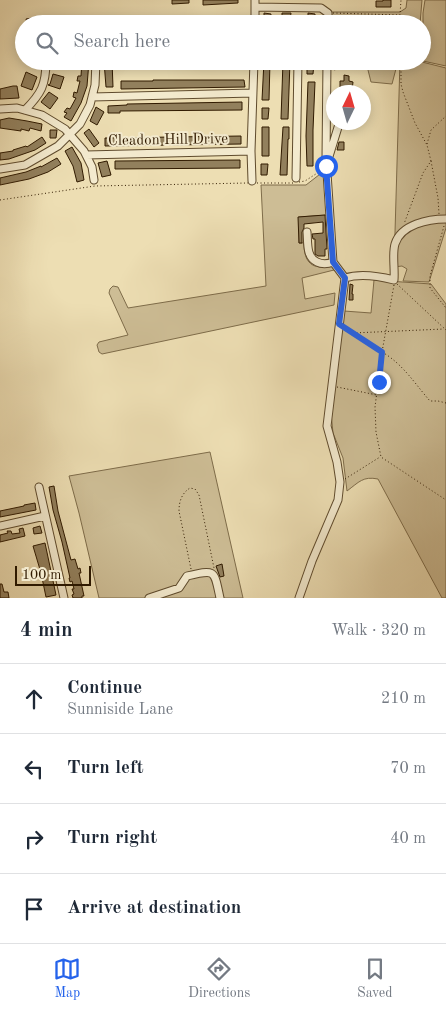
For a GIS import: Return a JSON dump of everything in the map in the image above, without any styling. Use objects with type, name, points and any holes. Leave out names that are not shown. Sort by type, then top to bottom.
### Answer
[{"type":"street","points":[[255,4],[321,8],[328,13]]},
{"type":"street","points":[[26,110],[37,98],[42,88],[46,70]]},
{"type":"street","points":[[0,169],[25,165],[58,146],[80,124],[90,105],[95,84],[96,70]]},
{"type":"street","points":[[252,181],[254,70]]},
{"type":"street","points":[[296,178],[298,70]]},
{"type":"street","points":[[299,598],[312,561],[338,500],[340,482],[337,462],[327,426],[345,278],[333,262],[326,166],[328,70]]},
{"type":"street","points":[[92,97],[253,93]]},
{"type":"street","points":[[0,109],[17,108],[26,110],[42,115],[65,128],[86,155],[92,166],[94,180]]},
{"type":"street","points":[[326,166],[337,130]]},
{"type":"street","name":"Cleadon Hill Drive","points":[[86,155],[251,151]]},
{"type":"street","points":[[345,278],[355,275],[394,280],[396,243],[400,234],[410,227],[426,221],[444,219]]},
{"type":"street","points":[[307,232],[310,257],[320,264],[333,262]]},
{"type":"street","points":[[39,487],[64,598]]},
{"type":"street","points":[[0,526],[45,516]]},
{"type":"street","points":[[149,598],[179,588],[187,576],[208,572],[211,573],[216,581],[220,598]]},
{"type":"path","points":[[328,13],[400,15],[401,0]]},
{"type":"path","points":[[401,70],[403,92],[415,123],[427,145],[444,219],[430,276],[430,288],[446,308]]},
{"type":"path","points":[[427,145],[431,130],[446,116]]},
{"type":"path","points":[[400,234],[423,173],[431,161]]},
{"type":"path","points":[[0,200],[95,186],[302,182],[326,166]]},
{"type":"path","points":[[394,280],[445,329]]},
{"type":"path","points":[[394,280],[375,407],[376,432],[381,457],[446,500]]},
{"type":"path","points":[[339,324],[389,356],[402,368],[430,401],[446,403]]},
{"type":"path","points":[[352,333],[445,329]]},
{"type":"path","points":[[331,386],[377,395]]},
{"type":"path","points":[[340,482],[381,457]]},
{"type":"path","points":[[192,574],[179,511],[181,498],[184,492],[190,488],[195,489],[199,495],[216,581]]},
{"type":"shaded area","points":[[407,0],[422,0],[421,15],[331,15],[331,12],[400,12],[406,8]]},
{"type":"shaded area","points":[[425,0],[446,0],[446,66],[431,63],[431,15],[423,15]]},
{"type":"shaded area","points":[[431,64],[446,68],[446,228],[429,282],[403,281],[407,269],[402,266],[394,267],[400,70],[431,70]]},
{"type":"shaded area","points":[[368,70],[396,70],[392,84],[371,82]]},
{"type":"shaded area","points":[[324,171],[327,215],[299,217],[299,243],[304,243],[304,250],[310,264],[319,267],[332,266],[334,270],[302,278],[305,299],[335,293],[334,305],[102,354],[99,352],[97,345],[99,342],[128,335],[109,293],[113,286],[118,287],[128,308],[266,286],[261,185],[306,185]]},
{"type":"shaded area","points":[[374,280],[431,284],[446,304],[446,598],[442,598],[378,479],[365,479],[347,491],[343,458],[333,433],[331,413],[344,311],[371,313]]},
{"type":"shaded area","points":[[210,452],[243,598],[99,598],[69,476]]},
{"type":"building","points":[[172,0],[189,0],[189,3],[172,4]]},
{"type":"building","points":[[203,0],[238,0],[238,3],[203,5]]},
{"type":"building","points":[[391,0],[391,7],[376,7],[376,1]]},
{"type":"building","points":[[282,13],[291,13],[291,15],[282,15]]},
{"type":"building","points":[[81,70],[88,70],[87,86],[81,103],[71,121],[64,117],[67,113],[64,112],[67,108],[70,109],[76,98],[73,97],[74,92],[77,93],[80,81],[77,81],[78,76],[81,76]]},
{"type":"building","points":[[105,70],[112,70],[113,87],[106,87]]},
{"type":"building","points":[[264,70],[270,70],[269,100],[262,100]]},
{"type":"building","points":[[283,70],[290,70],[288,119],[281,119]]},
{"type":"building","points":[[307,70],[313,70],[313,74],[307,74]]},
{"type":"building","points":[[26,72],[37,77],[32,90],[21,86]]},
{"type":"building","points":[[53,74],[64,77],[60,89],[48,85]]},
{"type":"building","points":[[344,75],[349,76],[349,81],[353,82],[353,85],[340,85],[340,81],[344,81]]},
{"type":"building","points":[[244,80],[245,87],[121,89],[121,81]]},
{"type":"building","points":[[308,82],[315,82],[313,166],[307,166]]},
{"type":"building","points":[[17,86],[19,98],[0,99],[0,89]]},
{"type":"building","points":[[49,92],[58,98],[50,109],[41,102]]},
{"type":"building","points":[[242,102],[242,110],[120,111],[120,113],[108,113],[108,106],[127,104]]},
{"type":"building","points":[[96,107],[104,112],[97,125],[90,121]]},
{"type":"building","points":[[262,108],[269,108],[268,119],[262,119]]},
{"type":"building","points":[[9,118],[42,124],[41,131],[30,128],[29,131],[21,129],[21,131],[0,128],[0,120]]},
{"type":"building","points":[[262,127],[269,127],[269,156],[262,156]]},
{"type":"building","points":[[283,127],[289,127],[287,175],[280,175]]},
{"type":"building","points":[[89,129],[99,143],[94,147],[84,133]]},
{"type":"building","points":[[50,130],[57,130],[56,138],[50,138]]},
{"type":"building","points":[[241,136],[241,144],[105,146],[105,138]]},
{"type":"building","points":[[42,137],[46,143],[35,150],[9,159],[0,160],[0,153],[27,147]]},
{"type":"building","points":[[339,142],[344,142],[344,150],[337,150]]},
{"type":"building","points":[[72,147],[81,163],[84,180],[77,182],[73,166],[65,151]]},
{"type":"building","points":[[57,158],[61,164],[48,172],[29,179],[0,185],[0,178],[41,167]]},
{"type":"building","points":[[240,160],[240,168],[115,169],[115,161]]},
{"type":"building","points":[[107,161],[111,175],[102,177],[98,163]]},
{"type":"building","points":[[261,164],[268,164],[267,175],[261,175]]},
{"type":"building","points":[[325,215],[327,249],[325,249],[325,256],[318,256],[315,254],[315,239],[313,239],[312,234],[323,233],[323,222],[304,224],[302,243],[299,243],[298,217]]},
{"type":"building","points":[[350,284],[353,285],[353,300],[349,300]]},
{"type":"building","points":[[54,486],[58,511],[71,560],[75,559],[78,569],[80,568],[81,573],[79,573],[84,596],[82,598],[73,598],[72,595],[74,594],[72,589],[74,589],[69,578],[49,487]]},
{"type":"building","points":[[35,503],[36,510],[0,517],[0,511]]},
{"type":"building","points":[[40,526],[42,533],[34,534],[33,528]]},
{"type":"building","points":[[23,528],[25,536],[0,542],[0,535],[8,533],[7,531],[11,531],[12,534],[20,533],[19,529]]},
{"type":"building","points":[[45,543],[56,595],[46,597],[33,546]]},
{"type":"building","points":[[222,564],[224,576],[220,577],[216,566]]},
{"type":"building","points":[[0,584],[2,584],[4,592],[8,592],[9,598],[0,598]]},
{"type":"route","points":[[326,166],[333,262],[345,278],[339,324],[382,352],[379,382]]}]
